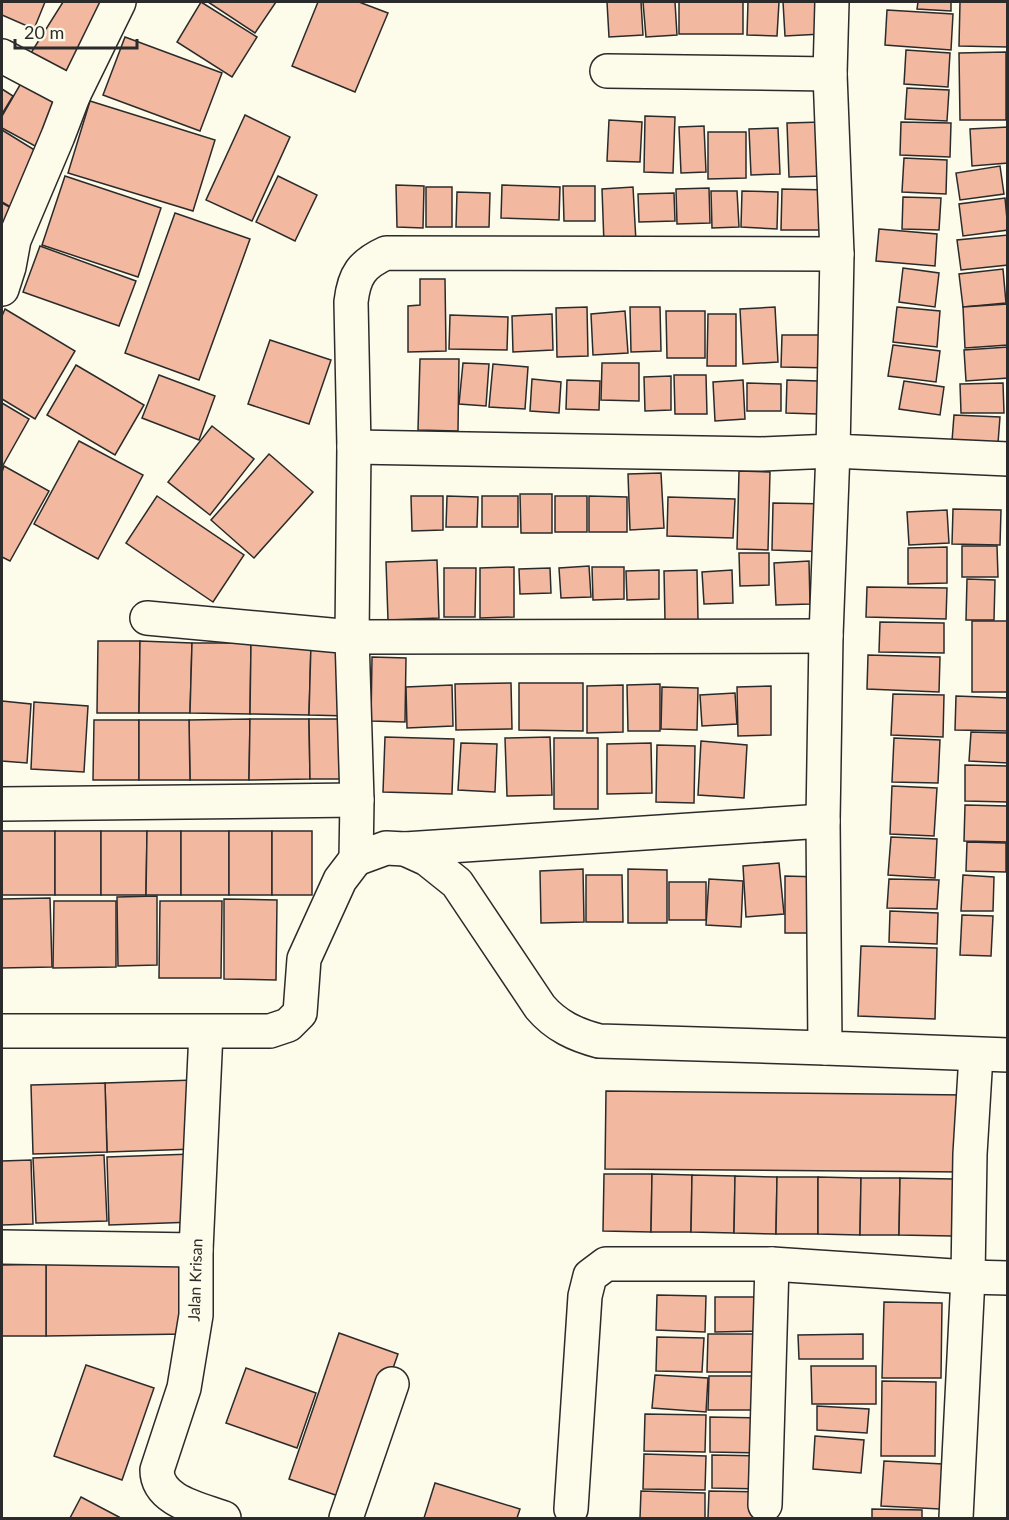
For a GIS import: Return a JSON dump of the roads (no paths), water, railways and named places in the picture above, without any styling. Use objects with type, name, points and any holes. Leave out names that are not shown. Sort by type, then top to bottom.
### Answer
[{"type":"street","points":[[2,289],[14,240],[74,94],[118,2]]},
{"type":"street","points":[[825,1048],[823,821],[837,254],[830,74],[832,2]]},
{"type":"street","points":[[2,56],[74,94]]},
{"type":"street","points":[[607,71],[830,74]]},
{"type":"street","points":[[356,859],[357,800],[352,637],[354,447],[351,302],[353,284],[361,270],[372,259],[386,253],[837,254]]},
{"type":"street","points":[[354,447],[761,454],[833,451],[1008,459]]},
{"type":"street","points":[[147,618],[352,637],[826,636]]},
{"type":"street","points":[[2,804],[357,800]]},
{"type":"street","points":[[2,1031],[270,1031],[288,1025],[300,1012],[304,959],[340,880],[356,859],[386,848],[405,849],[823,821]]},
{"type":"street","points":[[405,849],[427,859],[457,883],[540,1007],[556,1023],[581,1036],[599,1041],[992,1055],[970,1154],[968,1277],[956,1518]]},
{"type":"street","name":"Jalan Krisan","points":[[206,1032],[196,1250],[196,1315],[184,1388],[156,1470],[162,1489],[172,1498],[224,1518]]},
{"type":"street","points":[[2,1248],[196,1250]]},
{"type":"street","points":[[571,1509],[585,1296],[590,1275],[606,1264],[772,1264],[1008,1278]]},
{"type":"street","points":[[765,1504],[772,1264]]},
{"type":"street","points":[[346,1518],[392,1384]]}]
